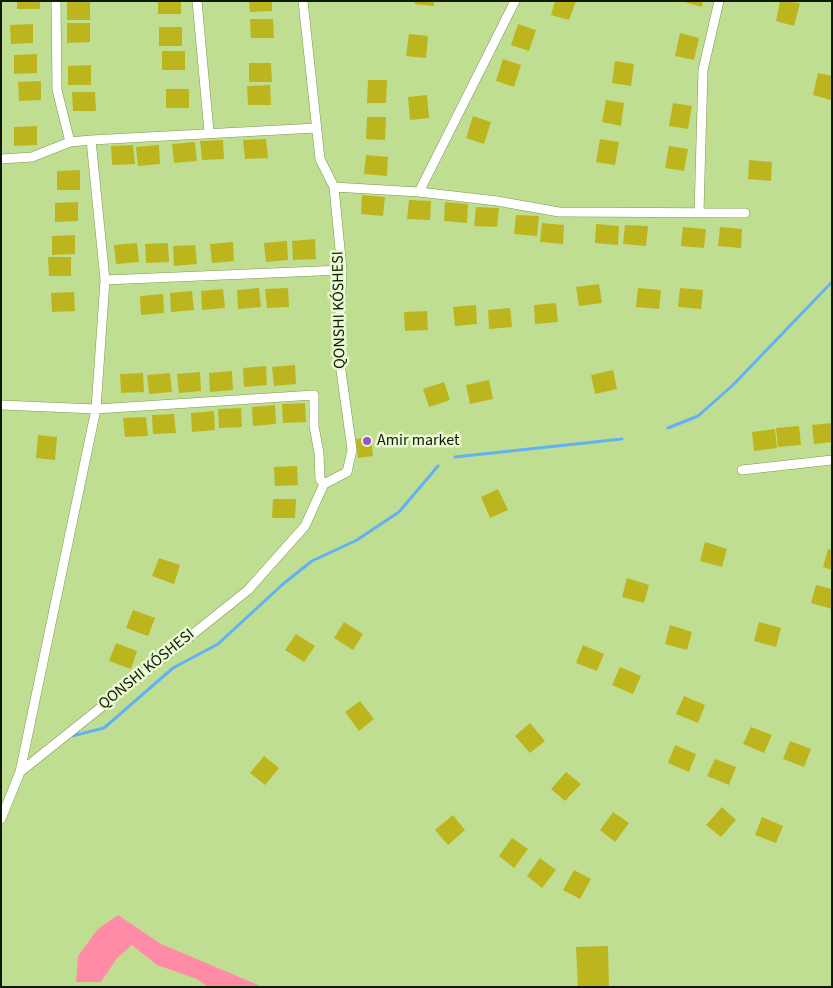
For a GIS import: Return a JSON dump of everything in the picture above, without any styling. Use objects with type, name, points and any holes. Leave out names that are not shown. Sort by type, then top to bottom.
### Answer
[{"type":"street","points":[[56,1],[56,90],[70,142]]},
{"type":"street","points":[[197,1],[209,132]]},
{"type":"street","points":[[20,772],[248,590],[305,526],[324,484],[347,472],[352,450],[338,349],[342,270],[334,187],[320,159],[303,1]]},
{"type":"street","points":[[419,192],[515,1]]},
{"type":"street","points":[[699,212],[703,70],[719,1]]},
{"type":"street","points":[[1,159],[32,157],[70,142],[90,140],[209,132],[316,128]]},
{"type":"street","points":[[1,820],[20,772],[96,409],[105,280],[90,140]]},
{"type":"street","points":[[334,187],[419,192],[497,201],[559,212],[745,213]]},
{"type":"street","points":[[105,280],[342,270]]},
{"type":"street","points":[[1,405],[96,409],[314,395],[314,426],[319,453],[320,479],[324,484]]},
{"type":"street","points":[[742,470],[832,460]]},
{"type":"shaded area","points":[[118,915],[161,944],[263,987],[208,987],[197,979],[157,965],[132,945],[117,958],[101,982],[76,982],[78,956],[98,929]]},
{"type":"building","points":[[17,1],[40,1],[40,9],[17,9]]},
{"type":"building","points":[[67,1],[90,1],[90,20],[67,20]]},
{"type":"building","points":[[158,1],[181,1],[181,14],[158,14]]},
{"type":"building","points":[[249,1],[272,1],[272,11],[250,12]]},
{"type":"building","points":[[415,1],[434,1],[434,6],[415,4]]},
{"type":"building","points":[[555,1],[576,1],[569,20],[551,15]]},
{"type":"building","points":[[681,1],[703,1],[702,7]]},
{"type":"building","points":[[780,1],[800,3],[794,26],[776,21]]},
{"type":"building","points":[[250,19],[273,19],[274,38],[251,38]]},
{"type":"building","points":[[67,23],[90,23],[90,42],[67,43]]},
{"type":"building","points":[[33,24],[33,43],[11,44],[10,25]]},
{"type":"building","points":[[518,24],[536,30],[529,51],[511,45]]},
{"type":"building","points":[[159,27],[182,27],[182,46],[159,46]]},
{"type":"building","points":[[680,33],[699,38],[694,60],[675,56]]},
{"type":"building","points":[[409,34],[428,36],[426,58],[406,56]]},
{"type":"building","points":[[162,51],[185,51],[185,70],[162,70]]},
{"type":"building","points":[[37,54],[37,73],[14,74],[14,55]]},
{"type":"building","points":[[503,59],[521,65],[514,87],[496,81]]},
{"type":"building","points":[[615,61],[634,64],[631,86],[612,83]]},
{"type":"building","points":[[249,63],[271,63],[272,82],[249,82]]},
{"type":"building","points":[[91,65],[91,85],[68,85],[68,66]]},
{"type":"building","points":[[818,73],[832,76],[831,100],[813,95]]},
{"type":"building","points":[[368,80],[387,80],[386,103],[367,103]]},
{"type":"building","points":[[41,81],[41,100],[19,101],[18,82]]},
{"type":"building","points":[[270,85],[271,105],[248,105],[247,86]]},
{"type":"building","points":[[166,89],[189,89],[189,108],[166,108]]},
{"type":"building","points":[[72,92],[95,92],[96,111],[73,111]]},
{"type":"building","points":[[427,95],[429,118],[410,120],[408,97]]},
{"type":"building","points":[[606,100],[624,103],[621,126],[602,122]]},
{"type":"building","points":[[673,103],[692,106],[688,129],[669,126]]},
{"type":"building","points":[[473,116],[491,122],[484,144],[466,138]]},
{"type":"building","points":[[367,117],[386,117],[385,140],[366,139]]},
{"type":"building","points":[[37,126],[37,145],[14,146],[14,127]]},
{"type":"building","points":[[266,139],[268,158],[245,159],[243,140]]},
{"type":"building","points":[[600,139],[619,142],[615,165],[596,162]]},
{"type":"building","points":[[223,140],[224,159],[202,160],[200,141]]},
{"type":"building","points":[[195,142],[197,161],[174,163],[172,144]]},
{"type":"building","points":[[133,145],[135,164],[112,165],[111,146]]},
{"type":"building","points":[[159,145],[160,164],[138,166],[136,147]]},
{"type":"building","points":[[669,146],[688,149],[684,171],[665,168]]},
{"type":"building","points":[[366,155],[388,157],[387,176],[364,174]]},
{"type":"building","points":[[749,160],[772,162],[771,181],[748,179]]},
{"type":"building","points":[[80,170],[80,190],[57,190],[57,171]]},
{"type":"building","points":[[362,195],[385,197],[383,216],[361,214]]},
{"type":"building","points":[[409,200],[431,201],[430,220],[407,219]]},
{"type":"building","points":[[78,202],[78,221],[55,222],[55,203]]},
{"type":"building","points":[[445,202],[468,204],[467,223],[444,221]]},
{"type":"building","points":[[476,207],[499,208],[497,227],[474,226]]},
{"type":"building","points":[[516,215],[539,216],[537,236],[514,234]]},
{"type":"building","points":[[542,223],[564,225],[563,244],[540,242]]},
{"type":"building","points":[[596,224],[619,226],[618,245],[595,243]]},
{"type":"building","points":[[625,225],[648,226],[646,246],[623,244]]},
{"type":"building","points":[[683,227],[706,229],[704,248],[681,246]]},
{"type":"building","points":[[720,227],[742,229],[741,248],[718,246]]},
{"type":"building","points":[[75,235],[75,254],[52,255],[52,236]]},
{"type":"building","points":[[315,239],[316,259],[293,260],[292,241]]},
{"type":"building","points":[[287,241],[288,260],[266,262],[264,243]]},
{"type":"building","points":[[233,242],[234,261],[212,263],[210,244]]},
{"type":"building","points":[[137,243],[139,262],[116,264],[114,245]]},
{"type":"building","points":[[168,243],[169,262],[146,263],[145,244]]},
{"type":"building","points":[[195,245],[197,264],[174,266],[173,246]]},
{"type":"building","points":[[48,257],[71,257],[71,276],[49,276]]},
{"type":"building","points":[[599,284],[602,303],[579,306],[576,287]]},
{"type":"building","points":[[259,288],[261,307],[238,309],[237,290]]},
{"type":"building","points":[[288,288],[289,307],[267,308],[265,289]]},
{"type":"building","points":[[638,288],[661,290],[659,309],[636,307]]},
{"type":"building","points":[[680,288],[703,290],[701,309],[678,307]]},
{"type":"building","points":[[223,289],[225,308],[202,310],[201,291]]},
{"type":"building","points":[[192,291],[194,310],[171,312],[170,293]]},
{"type":"building","points":[[74,292],[75,311],[52,312],[51,293]]},
{"type":"building","points":[[163,294],[164,313],[141,315],[140,296]]},
{"type":"building","points":[[556,303],[558,322],[535,324],[534,305]]},
{"type":"building","points":[[476,305],[477,324],[455,326],[453,307]]},
{"type":"building","points":[[510,308],[512,327],[489,329],[488,310]]},
{"type":"building","points":[[427,311],[428,330],[405,331],[404,312]]},
{"type":"building","points":[[295,365],[296,384],[274,386],[272,367]]},
{"type":"building","points":[[266,366],[267,385],[244,387],[243,368]]},
{"type":"building","points":[[613,370],[617,389],[595,394],[591,375]]},
{"type":"building","points":[[232,371],[233,390],[210,392],[209,373]]},
{"type":"building","points":[[200,372],[201,391],[179,393],[177,374]]},
{"type":"building","points":[[143,373],[144,392],[121,393],[120,374]]},
{"type":"building","points":[[170,373],[172,392],[149,394],[147,375]]},
{"type":"building","points":[[489,380],[493,399],[470,404],[466,385]]},
{"type":"building","points":[[444,382],[450,400],[429,407],[423,389]]},
{"type":"building","points":[[305,403],[306,422],[283,423],[282,404]]},
{"type":"building","points":[[275,405],[276,424],[253,426],[252,407]]},
{"type":"building","points":[[241,408],[242,427],[219,428],[218,409]]},
{"type":"building","points":[[214,411],[215,430],[192,432],[191,413]]},
{"type":"building","points":[[174,414],[176,433],[153,434],[152,415]]},
{"type":"building","points":[[146,417],[148,436],[125,437],[123,418]]},
{"type":"building","points":[[832,423],[832,442],[814,444],[812,425]]},
{"type":"building","points":[[799,426],[801,445],[778,447],[776,428]]},
{"type":"building","points":[[775,429],[777,448],[754,451],[752,432]]},
{"type":"building","points":[[38,435],[57,437],[55,460],[36,458]]},
{"type":"building","points":[[371,437],[373,456],[358,458],[356,439]]},
{"type":"building","points":[[297,466],[298,485],[275,486],[274,467]]},
{"type":"building","points":[[498,489],[508,510],[490,518],[481,497]]},
{"type":"building","points":[[273,499],[296,499],[295,518],[272,518]]},
{"type":"building","points":[[705,542],[727,549],[722,567],[700,561]]},
{"type":"building","points":[[828,549],[832,550],[832,570],[823,567]]},
{"type":"building","points":[[159,558],[180,565],[174,584],[152,576]]},
{"type":"building","points":[[627,578],[649,585],[644,603],[622,597]]},
{"type":"building","points":[[816,585],[832,589],[832,609],[811,603]]},
{"type":"building","points":[[133,610],[155,618],[148,636],[126,628]]},
{"type":"building","points":[[344,622],[363,634],[353,650],[334,638]]},
{"type":"building","points":[[759,622],[781,628],[776,647],[754,641]]},
{"type":"building","points":[[670,625],[692,632],[687,650],[665,644]]},
{"type":"building","points":[[296,634],[315,646],[304,662],[285,650]]},
{"type":"building","points":[[116,643],[137,651],[131,669],[109,661]]},
{"type":"building","points":[[583,645],[604,654],[597,671],[576,663]]},
{"type":"building","points":[[620,667],[641,676],[633,694],[612,685]]},
{"type":"building","points":[[684,696],[705,705],[698,723],[676,714]]},
{"type":"building","points":[[360,701],[374,719],[359,731],[345,712]]},
{"type":"building","points":[[530,723],[545,741],[530,753],[515,736]]},
{"type":"building","points":[[751,727],[772,735],[764,753],[743,744]]},
{"type":"building","points":[[790,741],[811,749],[804,767],[783,759]]},
{"type":"building","points":[[675,745],[696,754],[689,772],[668,763]]},
{"type":"building","points":[[264,756],[279,768],[265,785],[250,773]]},
{"type":"building","points":[[715,759],[736,767],[729,785],[707,776]]},
{"type":"building","points":[[566,772],[581,784],[565,801],[551,789]]},
{"type":"building","points":[[722,807],[736,820],[721,837],[706,825]]},
{"type":"building","points":[[613,812],[629,823],[615,842],[600,830]]},
{"type":"building","points":[[453,815],[465,830],[448,845],[435,830]]},
{"type":"building","points":[[762,817],[783,826],[776,843],[755,835]]},
{"type":"building","points":[[512,838],[528,849],[514,868],[499,856]]},
{"type":"building","points":[[540,858],[556,870],[542,888],[527,876]]},
{"type":"building","points":[[574,870],[591,879],[580,899],[563,890]]},
{"type":"building","points":[[608,946],[609,987],[578,987],[576,947]]},
{"type":"waterway","points":[[668,428],[698,416],[733,385],[832,282]]},
{"type":"waterway","points":[[455,457],[622,439]]},
{"type":"waterway","points":[[72,736],[104,728],[173,668],[218,644],[283,584],[312,561],[357,540],[399,512],[438,466]]},
{"type":"place","name":"Amir market","points":[[367,441]]}]
